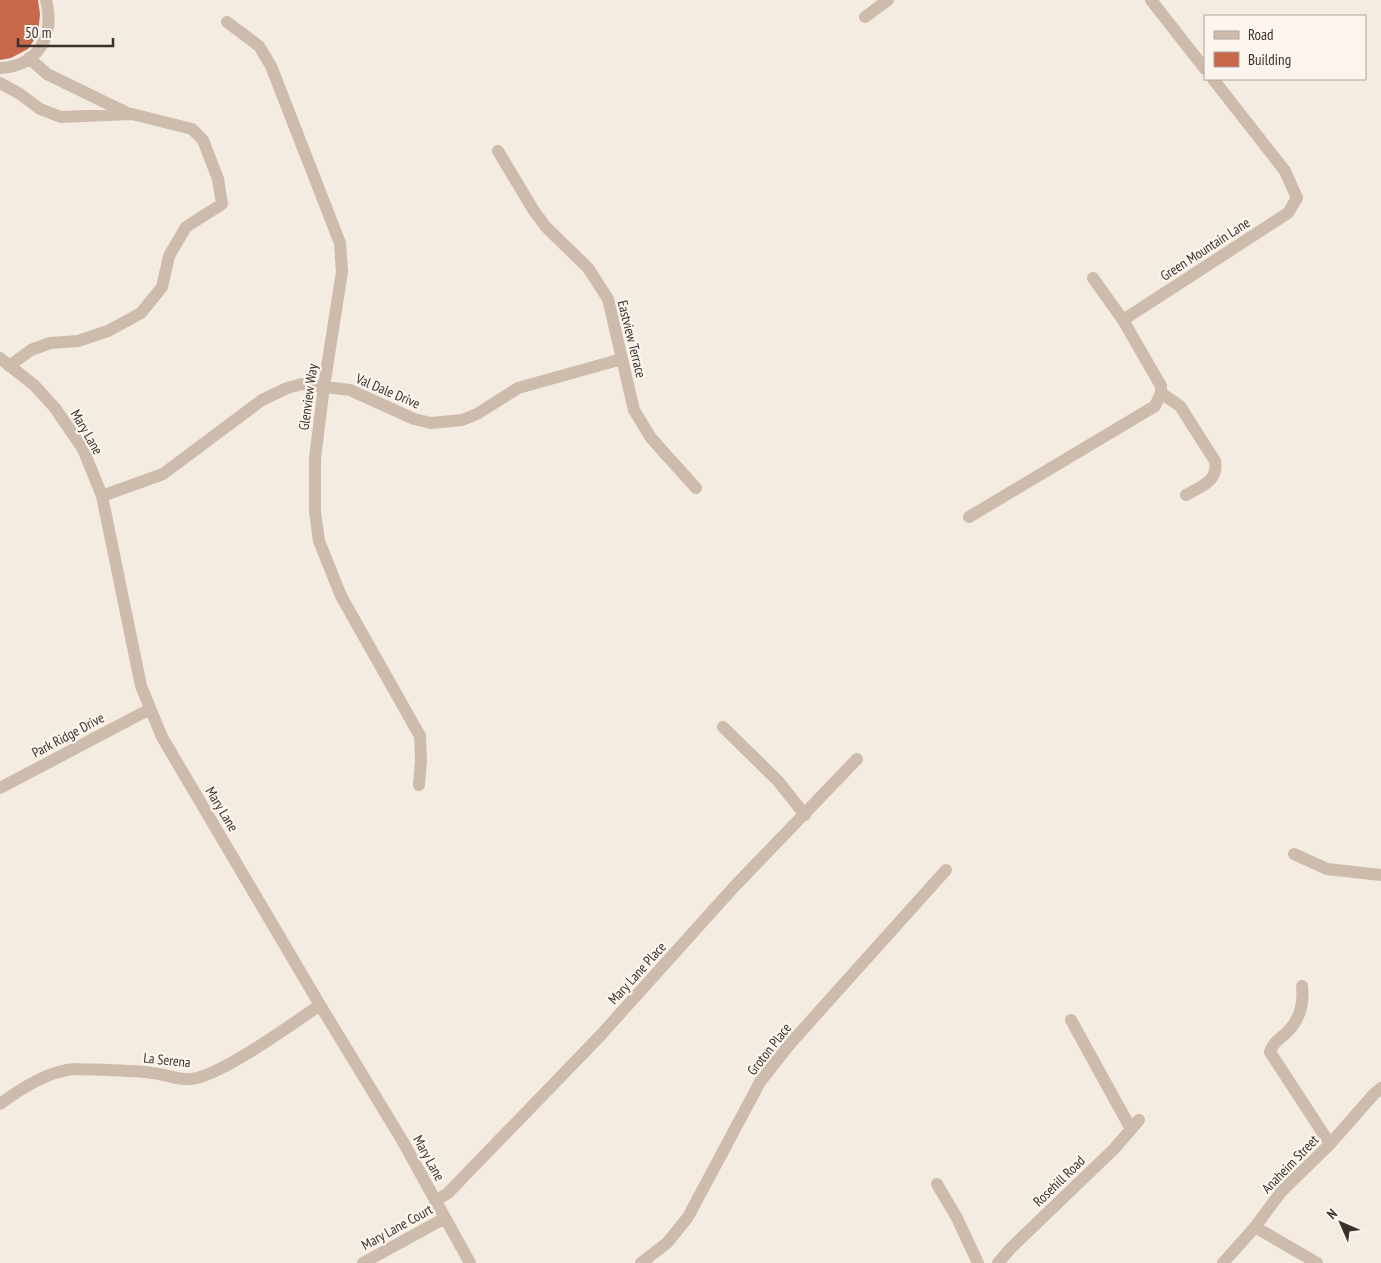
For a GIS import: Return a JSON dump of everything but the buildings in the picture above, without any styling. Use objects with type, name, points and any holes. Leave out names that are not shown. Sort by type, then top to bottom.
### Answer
[{"type":"street","points":[[0,68],[18,65],[29,58],[42,45],[48,30],[50,14],[46,0]]},
{"type":"street","points":[[866,18],[888,0]]},
{"type":"street","points":[[1151,0],[1204,68]]},
{"type":"street","name":"Glenview Way","points":[[227,22],[259,46],[271,66],[340,243],[342,272],[315,458],[315,512],[319,541],[341,596],[420,736],[421,761],[419,785]]},
{"type":"street","points":[[5,362],[50,342],[78,341],[108,331],[141,313],[162,287],[169,256],[186,227],[222,204],[218,179],[203,140],[192,129],[130,114],[47,74],[29,58]]},
{"type":"street","name":"Green Mountain Lane","points":[[1124,320],[1288,213],[1297,198],[1285,171],[1214,80]]},
{"type":"street","points":[[0,83],[20,94],[40,110],[61,117],[130,114]]},
{"type":"street","name":"Eastview Terrace","points":[[498,151],[534,211],[546,227],[588,268],[608,299],[634,410],[651,438],[696,488]]},
{"type":"street","points":[[1093,278],[1124,320],[1162,390],[1180,406],[1215,461],[1217,469],[1213,477],[1206,484],[1186,495]]},
{"type":"street","name":"Val Dale Drive","points":[[102,496],[163,474],[262,400],[287,388],[302,384],[350,390],[414,419],[431,422],[462,420],[476,414],[518,388],[622,359]]},
{"type":"street","name":"Mary Lane","points":[[5,362],[34,385],[56,408],[83,449],[102,496],[142,686],[162,737],[402,1140],[470,1263]]},
{"type":"street","points":[[969,517],[1146,412],[1155,406],[1162,390]]},
{"type":"street","name":"Park Ridge Drive","points":[[0,788],[150,709]]},
{"type":"street","points":[[723,727],[778,781],[805,815]]},
{"type":"street","name":"Mary Lane Place","points":[[436,1201],[448,1193],[599,1038],[733,888],[857,759]]},
{"type":"street","points":[[1294,854],[1327,869],[1381,875]]},
{"type":"street","name":"Groton Place","points":[[641,1263],[667,1243],[688,1218],[760,1082],[789,1045],[946,870]]},
{"type":"street","points":[[1302,986],[1304,997],[1296,1024],[1273,1044],[1270,1052],[1330,1144]]},
{"type":"street","name":"La Serena","points":[[0,1104],[19,1090],[63,1070],[152,1073],[189,1079],[198,1078],[246,1053],[320,1005]]},
{"type":"street","name":"Rosehill Road","points":[[998,1263],[1011,1248],[1114,1149],[1135,1125],[1071,1020]]},
{"type":"street","name":"Anaheim Street","points":[[1223,1263],[1255,1227],[1281,1192],[1330,1144],[1381,1088]]},
{"type":"street","points":[[937,1184],[957,1218],[978,1263]]},
{"type":"street","name":"Mary Lane Court","points":[[363,1263],[444,1218]]},
{"type":"street","points":[[1255,1227],[1318,1263]]}]
